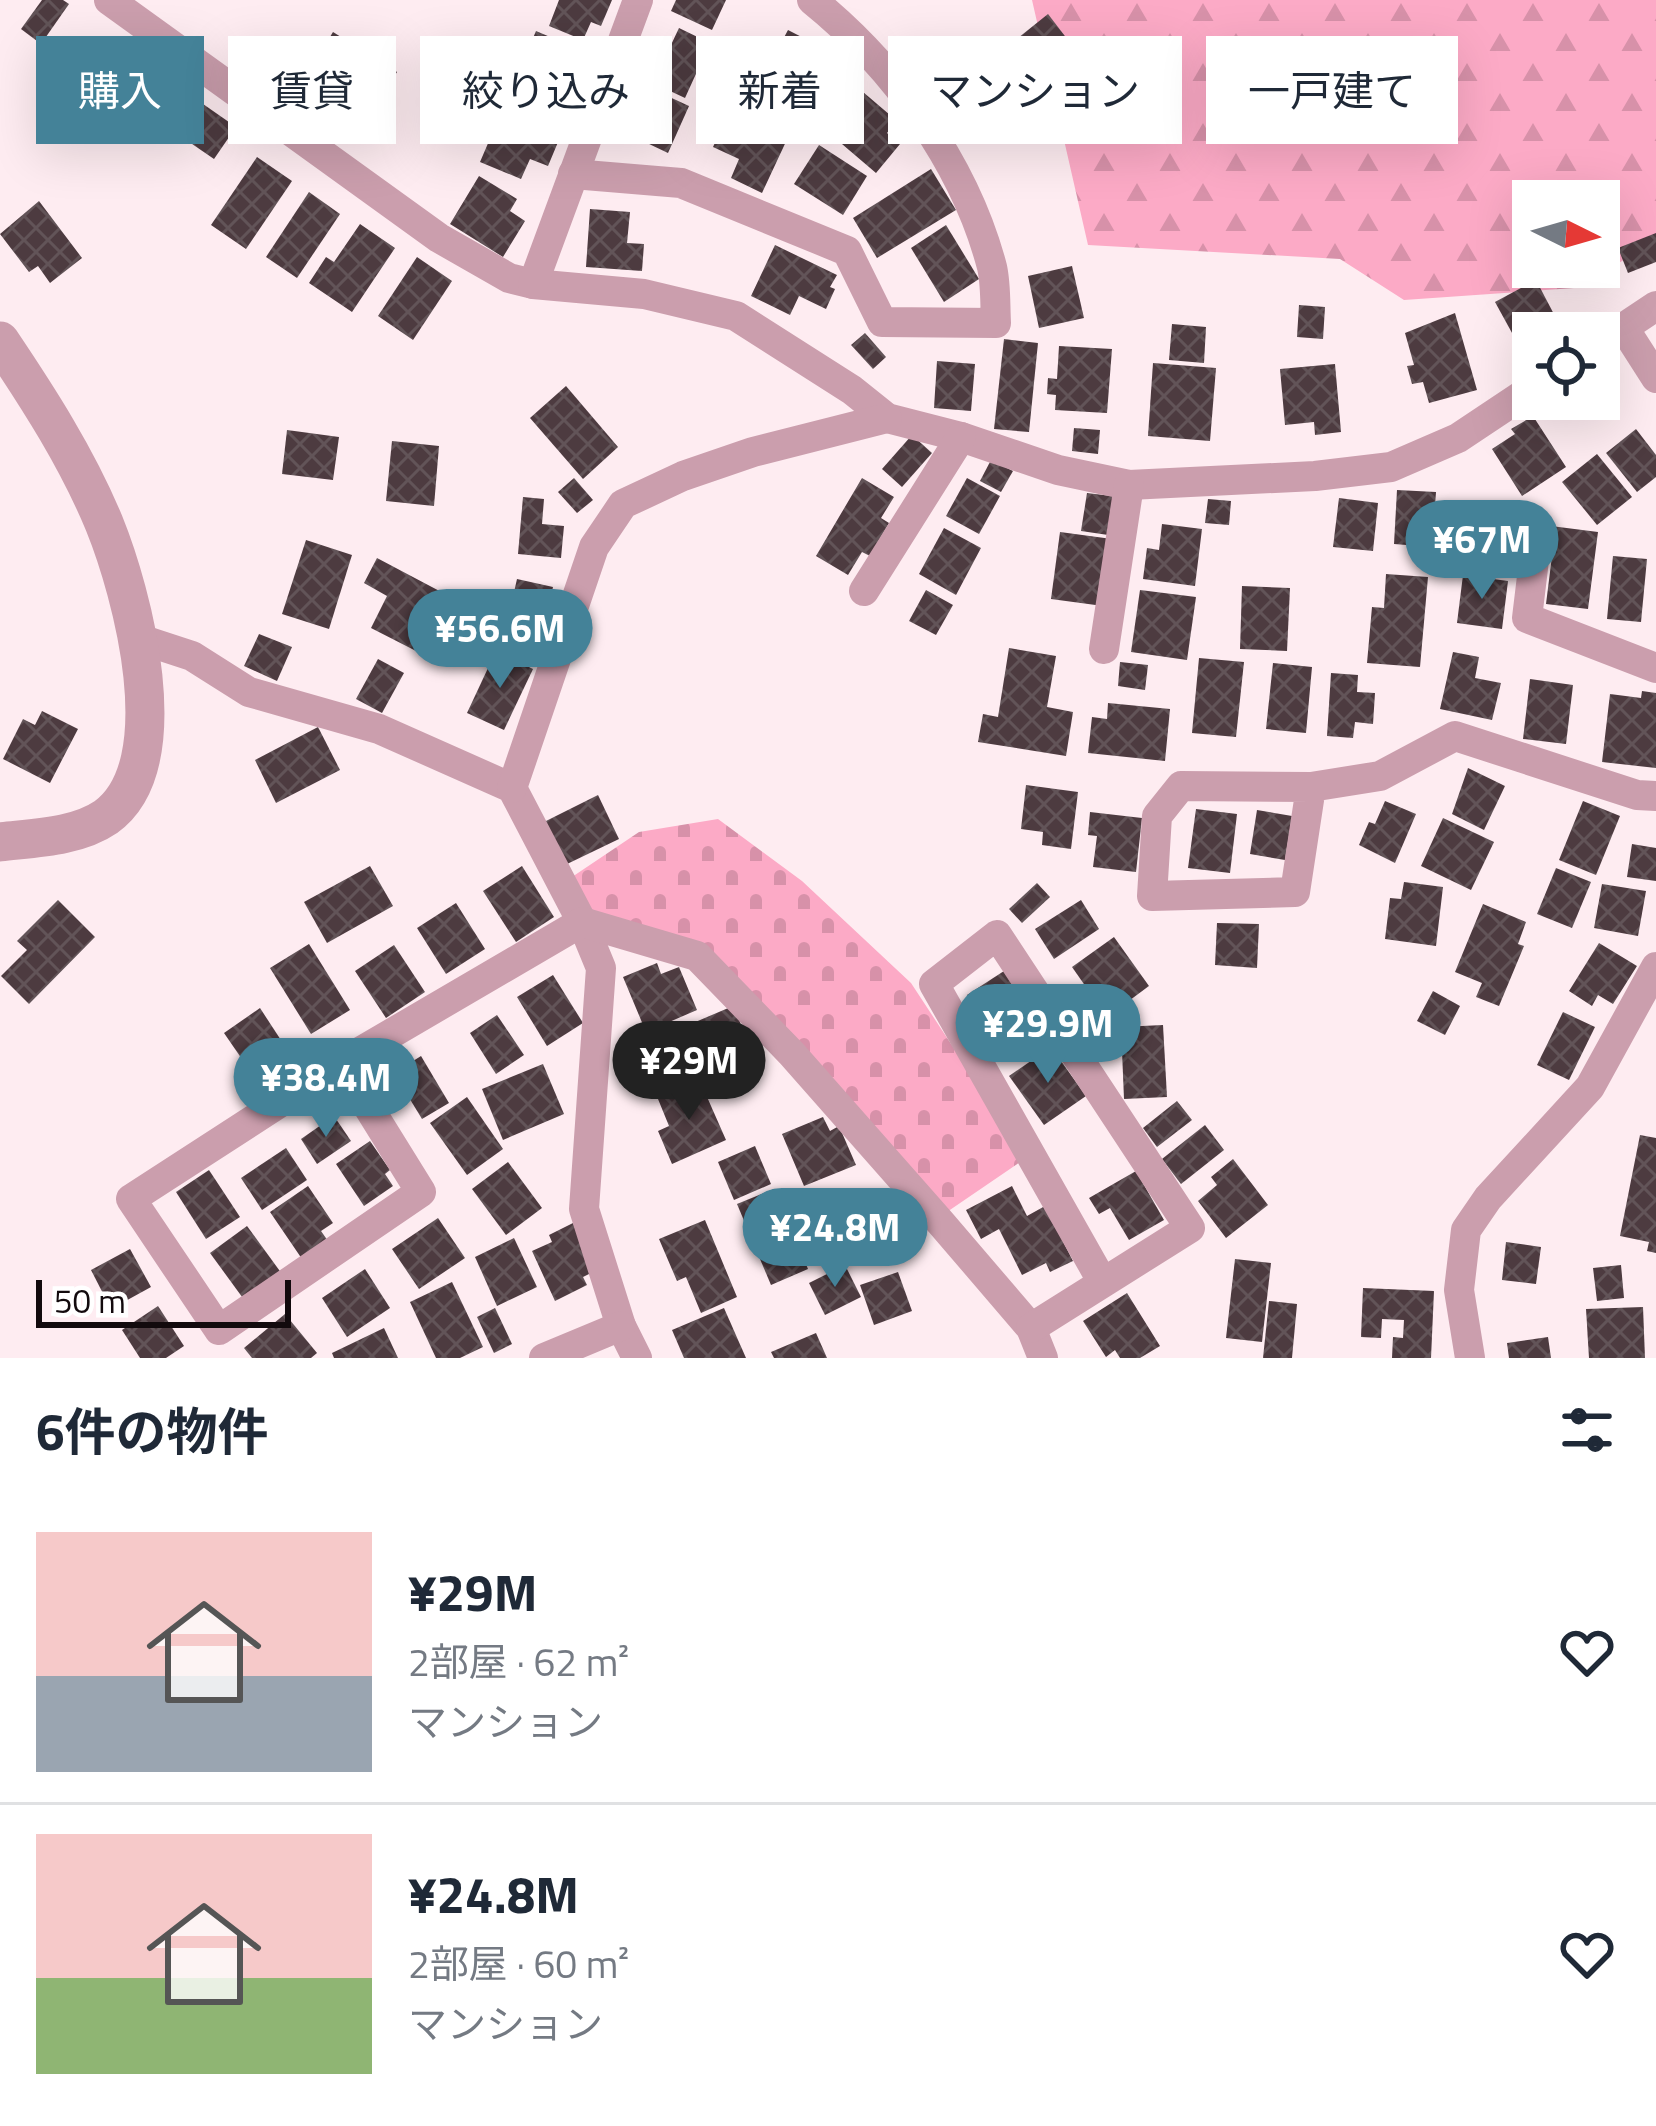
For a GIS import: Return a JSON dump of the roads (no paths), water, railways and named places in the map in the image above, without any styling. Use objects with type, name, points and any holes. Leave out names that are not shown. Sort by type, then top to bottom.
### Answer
[{"type":"street","points":[[109,0],[440,238],[509,278],[644,294],[736,316],[887,418],[1058,470],[1129,484],[1315,476],[1391,466],[1458,438],[1512,402]]},
{"type":"street","points":[[533,284],[638,0]]},
{"type":"street","points":[[573,174],[681,183],[847,251],[882,322],[996,323],[993,270],[956,180],[908,97],[844,26],[812,0]]},
{"type":"street","points":[[1620,330],[1656,306]]},
{"type":"street","points":[[0,341],[77,466],[106,526],[137,638],[147,705],[145,746],[131,785],[106,816],[61,835],[0,842]]},
{"type":"street","points":[[1620,344],[1656,378]]},
{"type":"street","points":[[512,788],[594,548],[623,504],[682,476],[753,452],[887,418]]},
{"type":"street","points":[[864,590],[961,437]]},
{"type":"street","points":[[1104,649],[1129,484]]},
{"type":"street","points":[[1534,560],[1527,618],[1656,668]]},
{"type":"street","points":[[137,638],[192,656],[249,692],[379,729],[512,788],[601,968],[584,1210],[621,1326],[637,1358]]},
{"type":"street","points":[[1311,787],[1295,892],[1152,896],[1157,817],[1181,786],[1311,787],[1379,776],[1455,736],[1637,795],[1656,796]]},
{"type":"street","points":[[341,1064],[421,1192],[219,1330],[131,1199],[341,1064],[582,922],[697,956],[792,1054],[1031,1328],[1043,1358]]},
{"type":"street","points":[[1031,1328],[1190,1228],[997,935],[934,984],[1102,1281]]},
{"type":"street","points":[[1470,1358],[1459,1290],[1466,1230],[1487,1198],[1590,1088],[1656,967]]},
{"type":"street","points":[[544,1358],[621,1326]]}]
